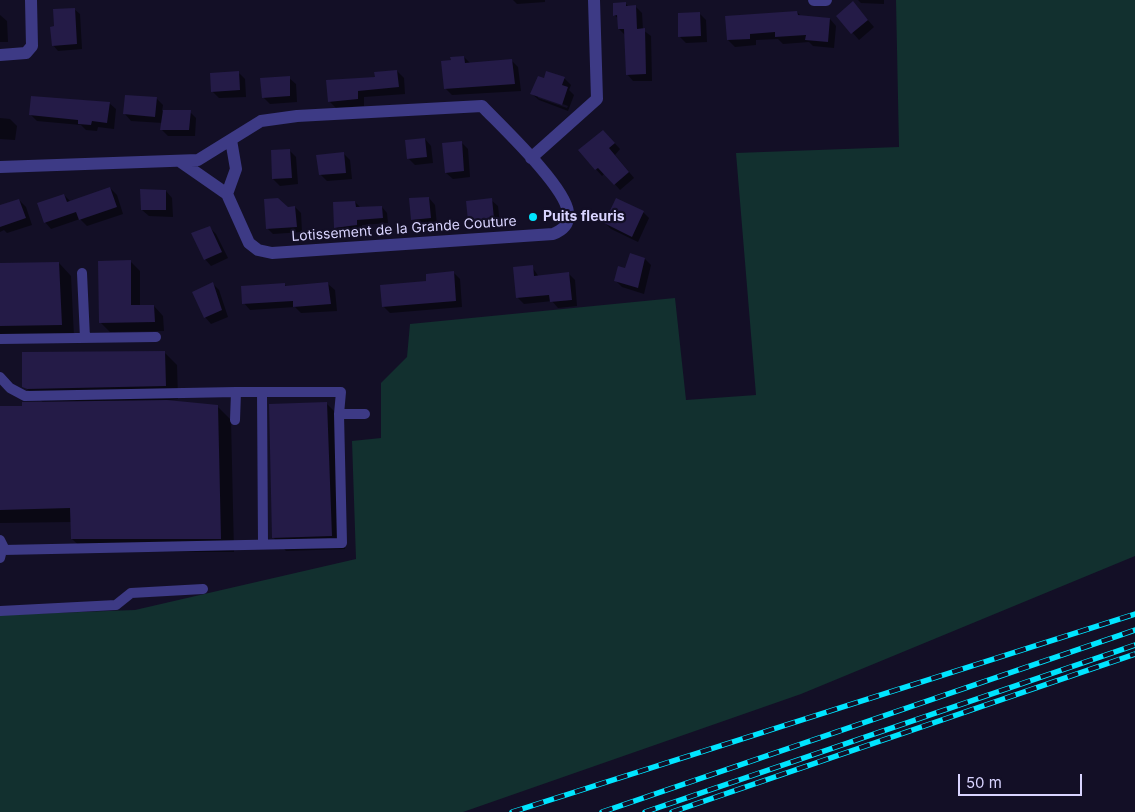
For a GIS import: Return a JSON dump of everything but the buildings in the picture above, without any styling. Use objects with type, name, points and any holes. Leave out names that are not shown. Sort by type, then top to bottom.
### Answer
[{"type":"street","points":[[0,55],[26,53],[32,46],[30,0]]},
{"type":"street","points":[[531,158],[597,99],[594,0]]},
{"type":"street","points":[[814,0],[826,0]]},
{"type":"street","name":"Lotissement de la Grande Couture","points":[[0,167],[198,160],[261,121],[297,116],[482,106],[531,158],[566,202],[569,212],[568,222],[562,230],[552,234],[272,253],[258,250],[249,243],[227,194]]},
{"type":"street","points":[[181,162],[227,194],[236,169],[231,140]]},
{"type":"lane","points":[[82,272],[85,338]]},
{"type":"lane","points":[[0,339],[156,337]]},
{"type":"lane","points":[[0,377],[10,388],[24,396],[341,392],[339,414],[342,542],[1,550]]},
{"type":"lane","points":[[235,420],[236,392]]},
{"type":"lane","points":[[262,392],[263,544]]},
{"type":"lane","points":[[339,414],[365,414]]},
{"type":"lane","points":[[0,611],[116,604],[131,594],[203,589]]},
{"type":"green space","points":[[896,0],[1135,0],[1135,556],[801,694],[463,812],[0,812],[0,615],[135,610],[356,559],[352,441],[381,438],[381,383],[407,357],[410,324],[675,298],[686,400],[756,395],[736,153],[899,147]]},
{"type":"railway","points":[[512,812],[1135,614]]},
{"type":"railway","points":[[602,812],[1135,630]]},
{"type":"railway","points":[[645,812],[1135,645]]},
{"type":"railway","points":[[672,812],[1135,654]]},
{"type":"place","name":"Puits fleuris","points":[[533,217]]}]
